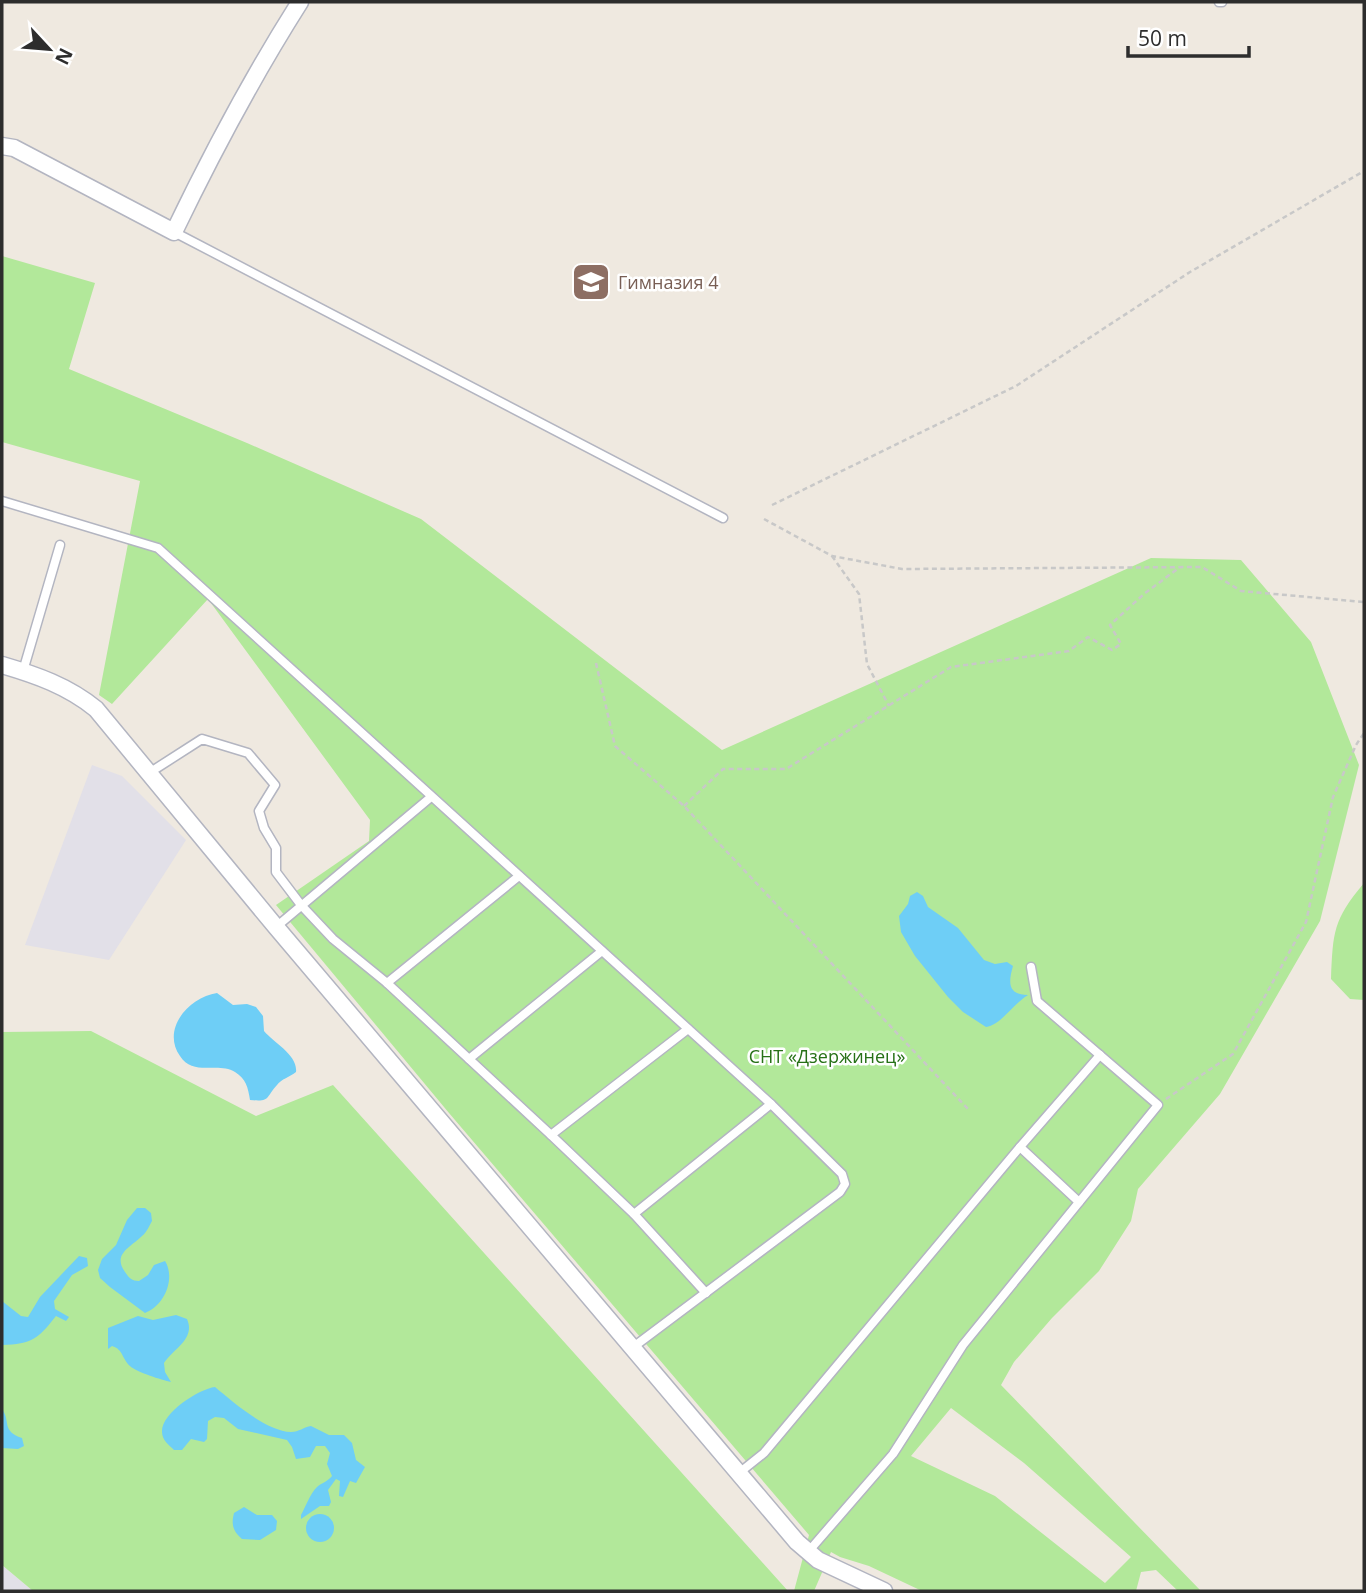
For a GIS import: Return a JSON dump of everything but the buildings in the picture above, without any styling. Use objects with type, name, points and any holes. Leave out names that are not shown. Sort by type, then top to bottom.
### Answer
[{"type":"street","points":[[2,146],[14,148],[174,232],[201,175],[250,85],[300,2]]},
{"type":"street","points":[[2,665],[73,692],[96,709],[276,927],[738,1474],[808,1552],[841,1572],[884,1591]]},
{"type":"lane","points":[[174,232],[723,518]]},
{"type":"lane","points":[[2,501],[158,548],[771,1104],[842,1174],[845,1184],[840,1192],[632,1348]]},
{"type":"lane","points":[[23,671],[60,545]]},
{"type":"lane","points":[[149,773],[202,739],[248,752],[275,785],[259,811],[264,828],[276,848],[276,872],[301,905],[333,939],[387,984],[634,1214],[706,1293]]},
{"type":"lane","points":[[276,927],[431,797]]},
{"type":"lane","points":[[387,984],[519,876]]},
{"type":"lane","points":[[469,1059],[602,951]]},
{"type":"lane","points":[[808,1552],[893,1454],[963,1345],[1158,1105],[1037,1001],[1031,967]]},
{"type":"lane","points":[[551,1135],[688,1029]]},
{"type":"lane","points":[[738,1474],[764,1453],[1100,1055]]},
{"type":"lane","points":[[634,1214],[771,1104]]},
{"type":"lane","points":[[1020,1147],[1079,1202]]},
{"type":"path","points":[[772,505],[1016,386],[1191,272],[1364,171]]},
{"type":"path","points":[[764,519],[832,555],[902,569],[1202,567],[1241,591],[1364,602]]},
{"type":"path","points":[[832,555],[859,594],[867,664],[889,706]]},
{"type":"path","points":[[684,806],[723,769],[786,769],[951,667],[1069,651],[1088,637],[1112,650],[1121,644],[1110,625],[1144,594],[1180,567]]},
{"type":"path","points":[[596,663],[615,746],[684,806],[968,1109]]},
{"type":"path","points":[[1158,1105],[1233,1054],[1307,922],[1333,797],[1364,733]]},
{"type":"shaded area","points":[[92,765],[122,776],[186,840],[109,960],[25,945]]},
{"type":"shaded area","points":[[2,1565],[33,1591],[2,1591]]},
{"type":"green space","name":"СНТ «Дзержинец»","points":[[2,256],[95,283],[69,369],[421,519],[722,750],[1151,558],[1241,560],[1311,642],[1359,765],[1320,921],[1220,1094],[1138,1189],[1131,1221],[1099,1271],[1052,1318],[1014,1362],[1001,1385],[1201,1591],[1178,1591],[1156,1570],[1141,1572],[1136,1591],[922,1591],[869,1566],[831,1552],[814,1591],[794,1591],[809,1535],[449,1113],[276,905],[369,841],[370,820],[208,599],[112,704],[99,695],[140,481],[2,442]],"holes":[[[951,1408],[1024,1463],[1131,1557],[1105,1583],[995,1496],[911,1456]]]},
{"type":"green space","points":[[1364,883],[1364,1000],[1350,999],[1331,979],[1334,938],[1340,917]]},
{"type":"green space","points":[[91,1031],[256,1116],[333,1085],[788,1591],[33,1591],[2,1565],[2,1032]]},
{"type":"water","points":[[917,892],[923,896],[928,907],[958,928],[984,960],[995,964],[1007,962],[1013,966],[1011,987],[1017,993],[1028,995],[997,1022],[986,1027],[963,1012],[915,956],[901,932],[899,916],[908,904],[910,896]]},
{"type":"water","points":[[217,993],[233,1005],[247,1004],[256,1007],[263,1016],[264,1031],[296,1066],[296,1072],[279,1083],[265,1100],[250,1100],[246,1084],[235,1072],[192,1066],[185,1062],[175,1046],[176,1025],[181,1016],[197,1001]]},
{"type":"water","points":[[137,1208],[145,1208],[151,1213],[152,1221],[144,1234],[124,1251],[122,1266],[129,1277],[139,1281],[148,1275],[154,1265],[165,1261],[169,1276],[169,1284],[163,1298],[145,1313],[100,1278],[98,1270],[102,1259],[116,1245],[127,1220]]},
{"type":"water","points":[[79,1256],[87,1258],[88,1266],[72,1275],[54,1301],[55,1309],[69,1317],[66,1321],[56,1316],[34,1339],[2,1345],[2,1301],[21,1316],[28,1317],[40,1297]]},
{"type":"water","points":[[176,1315],[187,1319],[189,1326],[186,1338],[164,1363],[165,1372],[171,1382],[138,1371],[127,1363],[118,1349],[112,1346],[108,1349],[108,1328],[138,1316],[153,1320]]},
{"type":"water","points":[[215,1387],[250,1415],[271,1427],[291,1432],[311,1426],[329,1435],[344,1435],[352,1443],[356,1460],[365,1467],[356,1483],[350,1481],[343,1497],[339,1496],[340,1481],[336,1479],[328,1490],[331,1502],[329,1506],[320,1506],[301,1519],[317,1487],[332,1476],[327,1464],[330,1453],[325,1446],[316,1446],[310,1457],[296,1459],[287,1440],[238,1429],[224,1418],[215,1417],[208,1421],[207,1439],[204,1442],[191,1439],[182,1450],[174,1450],[162,1435],[163,1425],[168,1417],[191,1397]]},
{"type":"water","points":[[2,1409],[11,1432],[22,1438],[24,1446],[18,1449],[2,1448]]},
{"type":"water","points":[[244,1507],[257,1515],[272,1515],[277,1521],[276,1530],[260,1540],[242,1539],[235,1530],[233,1521],[234,1513]]},
{"type":"water","points":[[320,1514],[330,1518],[334,1528],[330,1538],[320,1542],[310,1538],[306,1528],[310,1518]]},
{"type":"place","name":"Гимназия 4","points":[[591,282]]}]
